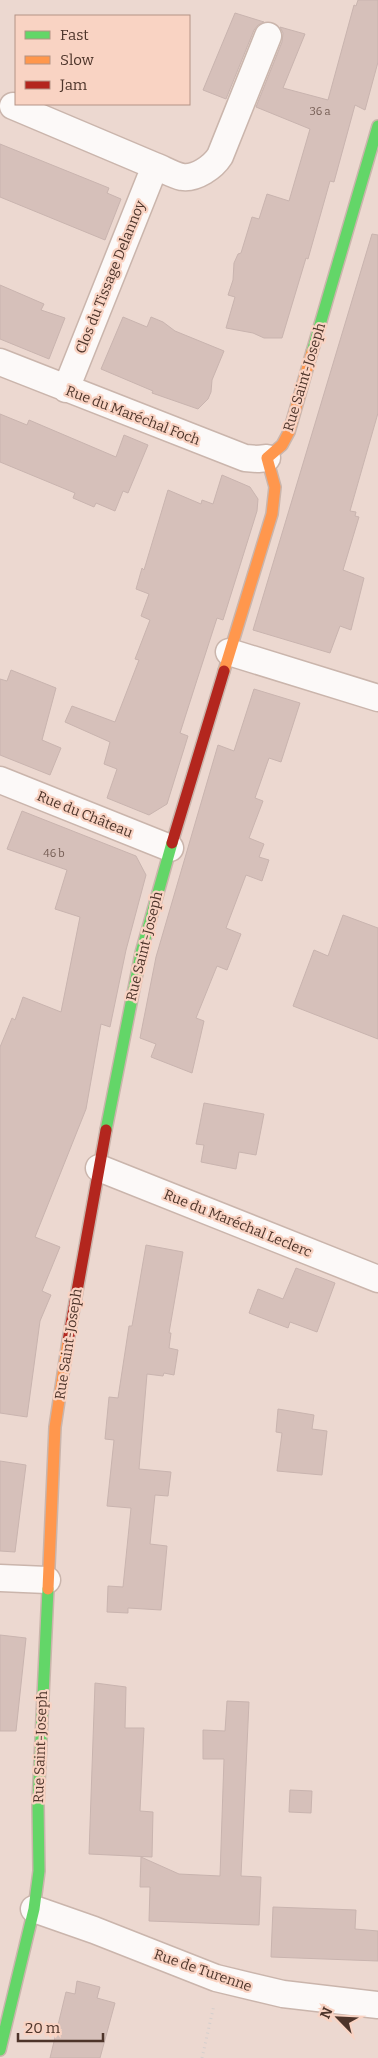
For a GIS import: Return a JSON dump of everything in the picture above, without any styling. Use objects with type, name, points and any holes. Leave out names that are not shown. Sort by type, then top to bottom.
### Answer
[{"type":"street","points":[[13,106],[184,177],[214,164],[220,156],[268,36]]},
{"type":"street","name":"Rue Saint-Joseph","points":[[0,2050],[34,1909],[39,1871],[38,1804],[55,1427],[99,1168],[135,980],[170,848],[275,500],[275,487],[267,458],[282,445],[289,432],[378,126]]},
{"type":"street","name":"Clos du Tissage Delannoy","points":[[66,389],[155,166]]},
{"type":"street","name":"Rue du Maréchal Foch","points":[[0,362],[245,458],[258,460],[267,458]]},
{"type":"street","points":[[229,652],[378,698]]},
{"type":"street","name":"Rue du Château","points":[[0,780],[170,848]]},
{"type":"street","name":"Rue du Maréchal Leclerc","points":[[99,1168],[378,1279]]},
{"type":"street","points":[[0,1578],[47,1580]]},
{"type":"street","name":"Rue de Turenne","points":[[34,1909],[220,1979],[283,1994],[378,2005]]},
{"type":"path","points":[[202,2058],[220,1979]]},
{"type":"building","points":[[358,0],[378,0],[378,62],[365,110],[355,105],[334,182],[330,181],[308,259],[306,258],[282,338],[264,338],[253,333],[226,328],[235,297],[228,295],[233,280],[234,263],[238,254],[241,253],[252,217],[259,219],[267,194],[289,201],[310,129],[256,107],[282,42],[283,33],[280,27],[305,34],[283,88],[328,100],[354,5],[356,6]]},
{"type":"building","points":[[235,13],[264,22],[254,30],[226,99],[203,90]]},
{"type":"building","points":[[0,144],[109,188],[107,193],[121,199],[105,240],[0,197]]},
{"type":"building","points":[[372,234],[378,235],[378,413],[350,511],[356,512],[355,516],[359,517],[343,570],[364,578],[351,630],[340,626],[330,653],[253,630]]},
{"type":"building","points":[[0,285],[44,304],[41,310],[65,318],[49,359],[0,339]]},
{"type":"building","points":[[123,317],[147,327],[151,317],[163,322],[175,331],[224,351],[212,380],[208,399],[198,409],[152,393],[153,391],[101,369]]},
{"type":"building","points":[[0,414],[27,425],[29,420],[116,457],[124,435],[148,445],[128,493],[123,491],[115,511],[96,503],[94,507],[73,498],[75,493],[0,462]]},
{"type":"building","points":[[222,475],[250,487],[258,499],[257,511],[223,620],[217,618],[180,733],[188,736],[167,804],[149,815],[107,798],[117,769],[104,764],[110,742],[65,722],[72,706],[115,722],[139,660],[135,659],[150,620],[141,616],[149,594],[136,589],[142,568],[144,570],[168,490],[201,504],[202,500],[213,504]]},
{"type":"building","points":[[11,670],[56,688],[42,740],[61,748],[50,775],[0,755],[0,679],[7,681]]},
{"type":"building","points":[[254,689],[300,703],[281,762],[269,758],[255,798],[263,801],[249,838],[264,844],[259,857],[269,860],[262,881],[246,875],[226,928],[241,934],[227,970],[217,966],[196,1018],[204,1021],[192,1073],[151,1057],[156,1044],[140,1038],[156,957],[218,745],[234,751]]},
{"type":"building","points":[[22,811],[136,856],[146,875],[126,950],[110,1027],[101,1024],[86,1109],[35,1237],[60,1247],[42,1291],[51,1295],[40,1321],[27,1417],[0,1413],[0,1047],[12,1018],[15,1020],[23,997],[61,1012],[80,917],[55,909],[67,870],[7,849]]},
{"type":"building","points":[[343,915],[378,928],[378,1039],[293,1006],[314,950],[328,956]]},
{"type":"building","points":[[204,1103],[264,1114],[256,1155],[239,1152],[236,1169],[201,1162],[204,1145],[196,1144]]},
{"type":"building","points":[[146,1245],[183,1252],[169,1333],[171,1333],[169,1348],[178,1350],[174,1375],[164,1373],[163,1376],[147,1374],[139,1469],[171,1472],[168,1496],[155,1495],[150,1544],[167,1546],[161,1610],[128,1608],[128,1613],[107,1612],[108,1586],[123,1587],[131,1508],[107,1506],[114,1440],[105,1439],[109,1397],[118,1398],[129,1326],[132,1326]]},
{"type":"building","points":[[296,1268],[335,1283],[317,1332],[290,1322],[288,1328],[249,1313],[258,1289],[283,1299]]},
{"type":"building","points":[[278,1409],[314,1415],[312,1429],[327,1431],[322,1475],[277,1471],[282,1433],[276,1432]]},
{"type":"building","points":[[0,1461],[26,1465],[15,1552],[0,1551]]},
{"type":"building","points":[[0,1635],[26,1638],[16,1731],[0,1731]]},
{"type":"building","points":[[95,1683],[126,1687],[125,1728],[144,1728],[140,1811],[153,1812],[152,1857],[89,1854]]},
{"type":"building","points":[[227,1701],[249,1702],[241,1876],[261,1877],[259,1925],[149,1921],[150,1887],[140,1887],[141,1857],[179,1874],[220,1876],[224,1759],[203,1759],[203,1730],[225,1731]]},
{"type":"building","points":[[290,1790],[312,1791],[311,1813],[289,1812]]},
{"type":"building","points":[[273,1907],[356,1910],[355,1929],[378,1931],[378,1961],[271,1957]]},
{"type":"building","points":[[77,1981],[100,1987],[97,1998],[115,2003],[100,2058],[50,2058],[66,1992],[75,1994]]},
{"type":"traffic: fast","points":[[312,352],[378,126]]},
{"type":"traffic: fast","points":[[106,1130],[141,953],[172,843]]},
{"type":"traffic: fast","points":[[0,2050],[34,1909],[39,1871],[38,1804],[48,1589]]},
{"type":"traffic: slow","points":[[224,671],[272,514],[275,487],[267,458],[282,445],[289,432],[312,352]]},
{"type":"traffic: slow","points":[[48,1589],[55,1427],[68,1341]]},
{"type":"traffic: jam","points":[[172,843],[224,671]]},
{"type":"traffic: jam","points":[[68,1341],[106,1130]]}]
